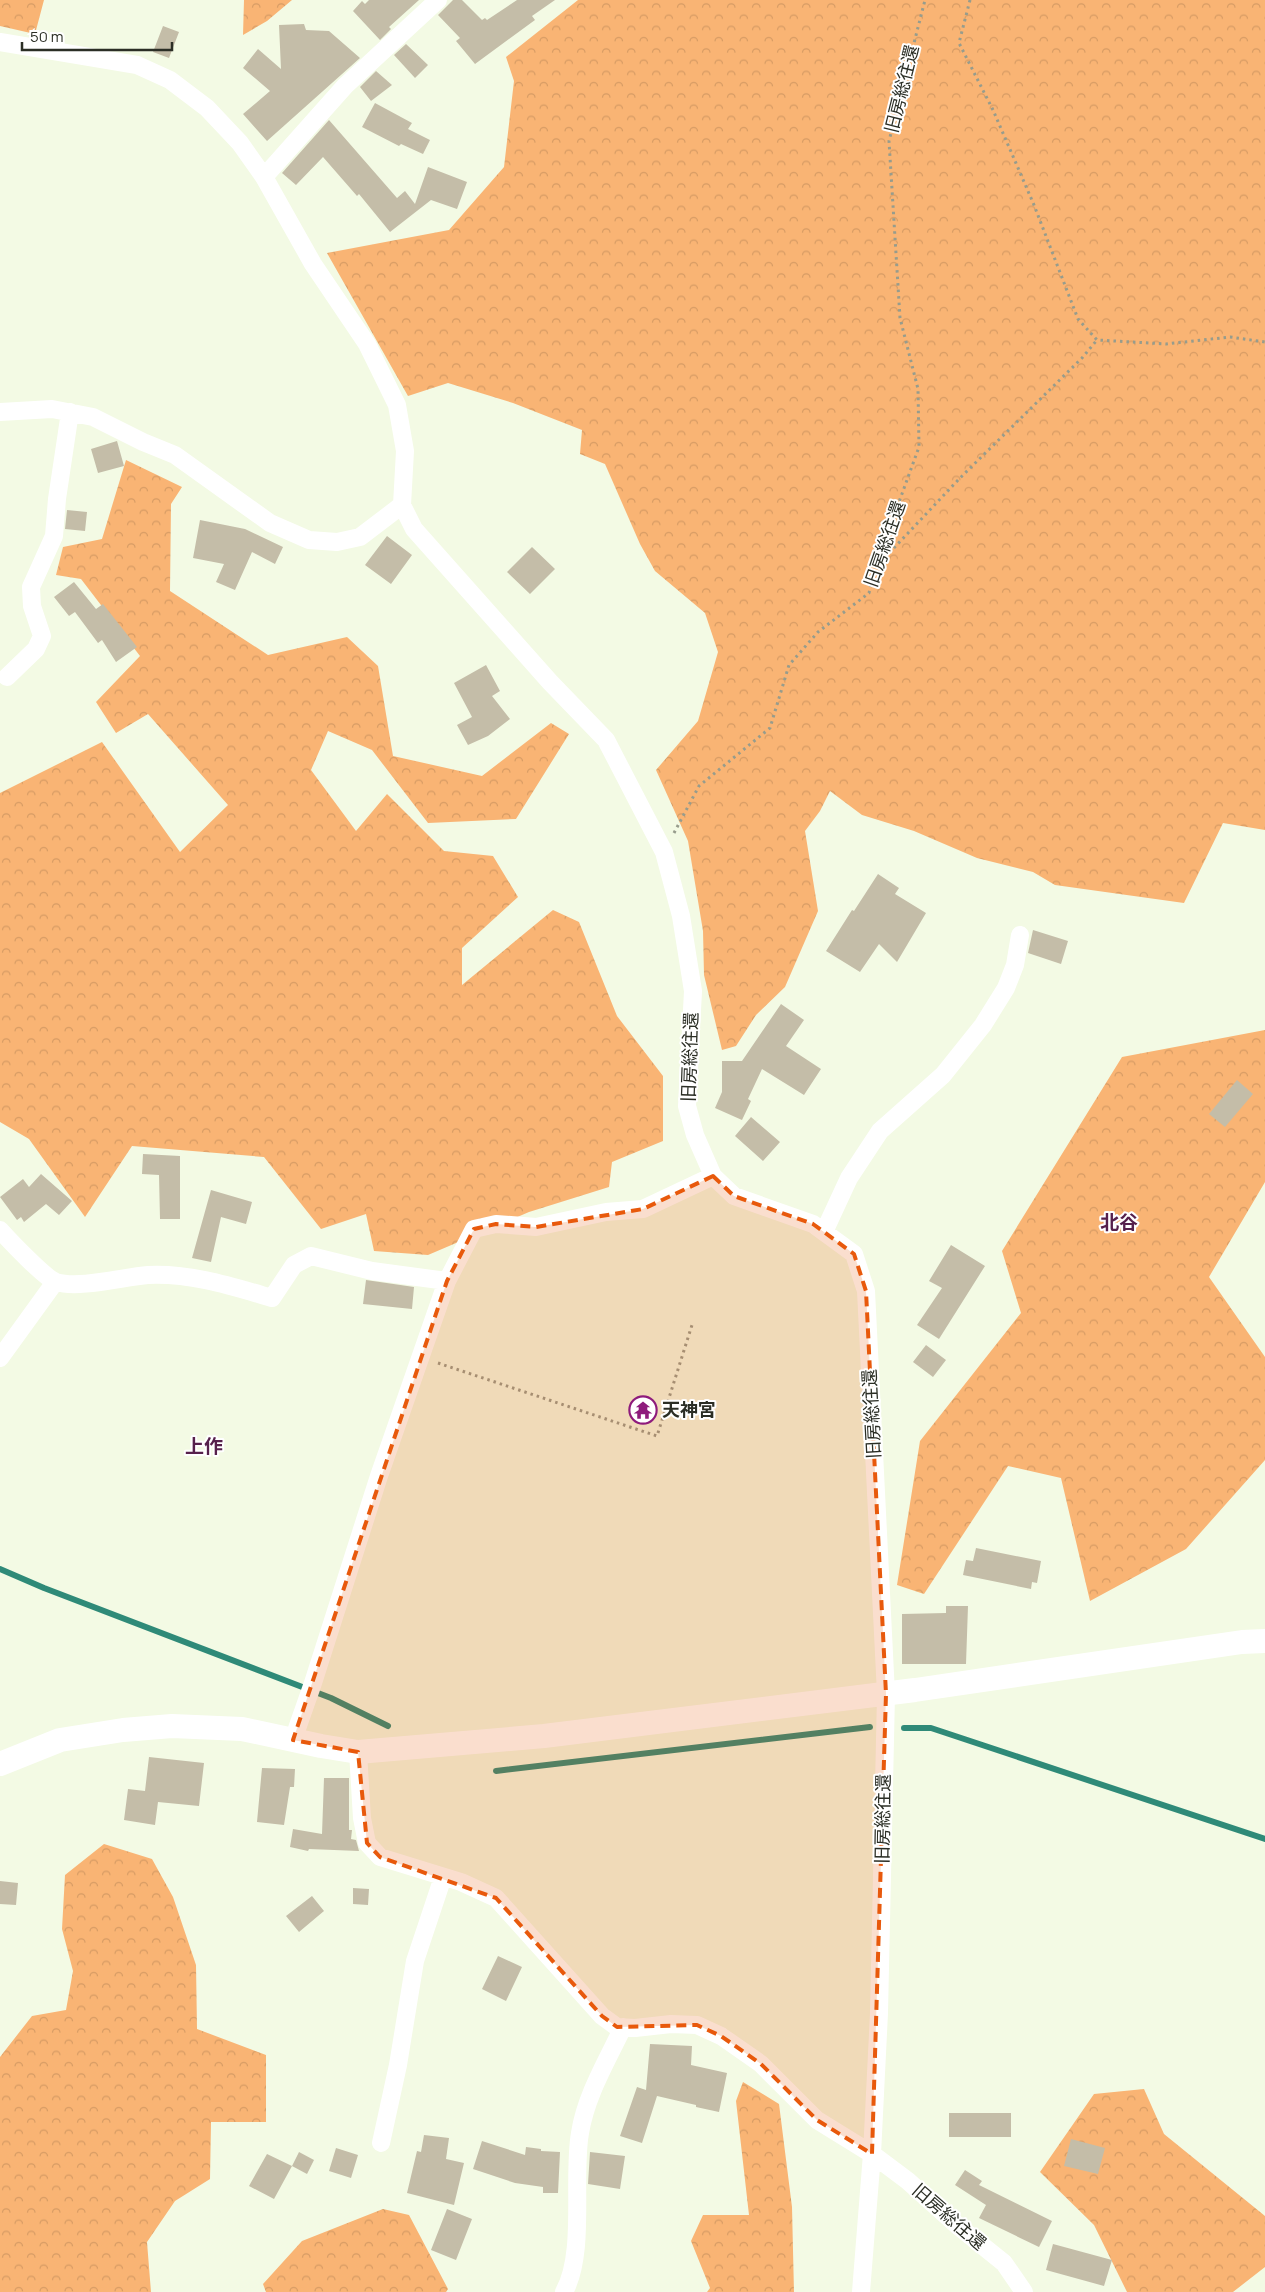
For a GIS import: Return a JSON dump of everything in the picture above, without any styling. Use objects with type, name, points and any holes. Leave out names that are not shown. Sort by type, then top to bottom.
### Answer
[{"type":"street","points":[[264,177],[345,86],[438,0]]},
{"type":"street","points":[[0,42],[137,65],[170,80],[207,108],[240,143],[264,177],[313,264],[367,344],[397,405],[405,451],[402,506],[414,529],[445,567],[483,604],[550,682],[606,740],[664,852]]},
{"type":"street","points":[[0,412],[52,409],[93,417],[144,442],[176,455],[270,523],[309,540],[337,542],[360,537],[402,506]]},
{"type":"street","points":[[7,677],[36,649],[42,636],[32,606],[31,587],[54,536],[57,499],[70,412]]},
{"type":"street","name":"旧房総往還","points":[[664,852],[681,916],[693,991],[687,1106],[695,1135],[714,1176],[734,1196],[813,1224],[854,1254],[866,1291],[886,1694],[879,2013],[872,2154],[908,2181],[958,2226],[1004,2262],[1024,2292]]},
{"type":"street","points":[[824,1232],[849,1178],[880,1131],[942,1075],[983,1025],[1009,980],[1015,965],[1020,935]]},
{"type":"street","points":[[293,1740],[306,1706],[379,1476],[448,1280],[474,1229],[496,1224],[536,1227],[606,1212],[643,1209],[714,1176]]},
{"type":"street","points":[[0,1230],[16,1248],[55,1282],[80,1283],[149,1275],[206,1279],[272,1298],[294,1264],[311,1256],[372,1270],[448,1280]]},
{"type":"street","points":[[0,1358],[55,1282]]},
{"type":"street","points":[[0,1764],[60,1740],[123,1730],[172,1726],[242,1729],[358,1752],[641,1726],[726,1712],[886,1694],[1242,1642],[1265,1641]]},
{"type":"street","points":[[358,1752],[362,1818],[367,1843],[380,1857],[443,1877],[496,1898],[602,2016],[617,2026],[697,2025],[721,2036],[761,2064],[818,2120],[872,2154],[861,2292]]},
{"type":"street","points":[[381,2143],[398,2065],[415,1962],[443,1877]]},
{"type":"street","points":[[564,2292],[574,2262],[579,2135],[585,2108],[624,2027]]},
{"type":"path","name":"旧房総往還","points":[[664,852],[699,786],[770,728],[789,665],[818,632],[870,593],[875,568],[919,447],[918,389],[900,318],[889,141],[925,0]]},
{"type":"path","points":[[970,0],[960,43],[997,118],[1062,274],[1078,319],[1097,340],[1166,344],[1230,337],[1265,342]]},
{"type":"path","points":[[875,568],[960,478],[1082,358],[1097,340]]},
{"type":"path","points":[[421,1357],[657,1436],[692,1325]]},
{"type":"highlighted area","points":[[713,1176],[734,1196],[813,1224],[854,1254],[866,1291],[886,1694],[872,2154],[817,2120],[761,2064],[721,2036],[697,2025],[617,2027],[602,2016],[496,1898],[380,1857],[367,1843],[358,1752],[293,1740],[447,1281],[474,1229],[496,1224],[536,1227],[643,1209]]},
{"type":"green space","points":[[0,0],[44,0],[35,34],[0,26]]},
{"type":"green space","points":[[244,0],[292,0],[267,21],[243,35]]},
{"type":"green space","points":[[578,0],[1265,0],[1265,830],[1223,823],[1184,903],[1055,885],[1033,872],[977,858],[914,831],[862,815],[830,791],[820,811],[805,831],[818,911],[785,987],[756,1015],[736,1046],[722,1050],[704,975],[703,931],[688,841],[656,770],[698,721],[718,652],[705,613],[655,571],[640,544],[605,464],[580,454],[582,430],[513,403],[448,383],[408,396],[327,253],[449,230],[504,167],[514,81],[506,57]]},
{"type":"green space","points":[[126,460],[182,487],[171,504],[170,591],[268,655],[347,637],[378,666],[393,756],[482,776],[551,723],[569,734],[516,819],[428,823],[372,750],[328,731],[311,770],[356,831],[387,794],[444,851],[493,856],[518,897],[462,948],[462,985],[553,910],[579,922],[617,1016],[663,1076],[663,1141],[612,1162],[609,1187],[529,1212],[428,1255],[374,1251],[366,1214],[321,1229],[264,1157],[132,1146],[85,1217],[29,1139],[0,1122],[0,793],[102,742],[180,852],[228,805],[148,714],[116,733],[96,702],[140,656],[81,579],[56,575],[63,547],[102,539]]},
{"type":"green space","points":[[1265,1030],[1265,1182],[1209,1277],[1265,1357],[1265,1460],[1186,1549],[1090,1601],[1061,1478],[1008,1466],[924,1594],[897,1585],[920,1441],[1021,1313],[1002,1251],[1122,1057]]},
{"type":"green space","points":[[104,1844],[152,1859],[173,1897],[196,1965],[197,2029],[266,2055],[266,2122],[211,2122],[210,2179],[175,2201],[147,2242],[151,2292],[0,2292],[0,2057],[32,2016],[66,2010],[73,1971],[62,1929],[65,1875]]},
{"type":"green space","points":[[743,2082],[779,2104],[792,2207],[794,2292],[707,2292],[710,2288],[691,2241],[703,2215],[749,2215],[736,2101]]},
{"type":"green space","points":[[1144,2089],[1164,2134],[1265,2216],[1265,2267],[1233,2292],[1127,2292],[1094,2225],[1040,2172],[1094,2094]]},
{"type":"green space","points":[[383,2209],[409,2215],[448,2289],[446,2292],[266,2292],[263,2284],[302,2241]]},
{"type":"building","points":[[369,0],[419,0],[389,27],[391,29],[380,40],[353,11],[362,1],[365,4]]},
{"type":"building","points":[[453,0],[462,0],[482,20],[485,18],[487,20],[517,0],[555,0],[532,16],[535,20],[475,64],[456,41],[460,38],[438,15]]},
{"type":"building","points":[[304,24],[306,30],[329,31],[360,58],[267,141],[243,114],[270,91],[243,68],[258,49],[281,69],[279,25]]},
{"type":"building","points":[[163,26],[179,32],[169,58],[153,52]]},
{"type":"building","points":[[406,44],[428,65],[415,78],[394,55]]},
{"type":"building","points":[[376,71],[392,85],[371,101],[360,87]]},
{"type":"building","points":[[375,103],[412,123],[408,129],[430,140],[423,154],[401,144],[399,146],[362,127]]},
{"type":"building","points":[[329,120],[397,198],[405,191],[415,204],[428,167],[467,182],[457,209],[431,200],[390,232],[359,194],[357,196],[323,157],[296,185],[282,173]]},
{"type":"building","points":[[117,441],[124,466],[98,473],[91,449]]},
{"type":"building","points":[[67,510],[87,512],[85,531],[65,529]]},
{"type":"building","points":[[200,520],[245,529],[283,547],[275,564],[252,552],[235,590],[216,582],[224,564],[193,558]]},
{"type":"building","points":[[387,536],[412,555],[391,584],[365,565]]},
{"type":"building","points":[[532,547],[555,569],[530,594],[507,572]]},
{"type":"building","points":[[74,582],[96,609],[103,604],[137,647],[116,662],[102,640],[98,643],[75,612],[69,616],[54,597]]},
{"type":"building","points":[[486,665],[500,691],[492,696],[510,719],[488,736],[468,745],[457,725],[472,717],[454,683]]},
{"type":"building","points":[[878,874],[899,888],[895,894],[926,913],[897,962],[879,944],[860,972],[826,951]]},
{"type":"building","points":[[1033,930],[1068,941],[1061,964],[1028,953]]},
{"type":"building","points":[[781,1004],[804,1020],[786,1046],[821,1069],[804,1095],[762,1069],[748,1099],[751,1101],[742,1120],[715,1108],[722,1092],[722,1061],[742,1061]]},
{"type":"building","points":[[1237,1080],[1253,1094],[1225,1127],[1209,1114]]},
{"type":"building","points":[[751,1117],[780,1142],[763,1161],[735,1136]]},
{"type":"building","points":[[143,1154],[180,1156],[180,1219],[160,1219],[159,1175],[142,1174]]},
{"type":"building","points":[[41,1174],[72,1201],[59,1215],[46,1204],[24,1222],[21,1217],[17,1220],[0,1197],[23,1179],[29,1187]]},
{"type":"building","points":[[211,1190],[252,1202],[246,1224],[221,1217],[211,1262],[192,1258]]},
{"type":"building","points":[[951,1245],[985,1266],[939,1339],[917,1325],[942,1288],[929,1281]]},
{"type":"building","points":[[366,1280],[414,1287],[412,1309],[363,1304]]},
{"type":"building","points":[[926,1345],[946,1360],[933,1377],[913,1362]]},
{"type":"building","points":[[976,1548],[1041,1561],[1037,1583],[1032,1582],[1031,1589],[963,1575],[966,1560],[973,1561]]},
{"type":"building","points":[[946,1606],[968,1606],[966,1664],[902,1664],[902,1614],[946,1613]]},
{"type":"building","points":[[149,1757],[204,1763],[199,1806],[158,1802],[155,1825],[124,1820],[128,1789],[145,1791]]},
{"type":"building","points":[[262,1768],[295,1769],[294,1787],[290,1787],[284,1825],[257,1822]]},
{"type":"building","points":[[324,1778],[349,1778],[349,1830],[352,1830],[351,1839],[356,1840],[359,1851],[309,1849],[308,1851],[290,1847],[293,1829],[322,1834]]},
{"type":"building","points":[[0,1881],[18,1883],[16,1905],[0,1904]]},
{"type":"building","points":[[353,1888],[369,1889],[368,1905],[353,1904]]},
{"type":"building","points":[[312,1896],[324,1911],[299,1932],[286,1916]]},
{"type":"building","points":[[498,1956],[522,1967],[506,2001],[482,1989]]},
{"type":"building","points":[[650,2044],[692,2046],[691,2065],[727,2073],[719,2112],[657,2096],[642,2143],[620,2136],[637,2087],[646,2090]]},
{"type":"building","points":[[949,2113],[1011,2113],[1011,2137],[949,2137]]},
{"type":"building","points":[[424,2135],[449,2138],[446,2159],[464,2163],[454,2205],[407,2193],[417,2151],[421,2152]]},
{"type":"building","points":[[1071,2139],[1105,2148],[1098,2174],[1064,2166]]},
{"type":"building","points":[[482,2141],[525,2155],[526,2147],[541,2149],[541,2151],[560,2152],[558,2193],[543,2193],[543,2187],[515,2183],[473,2169]]},
{"type":"building","points":[[336,2148],[358,2155],[351,2178],[329,2171]]},
{"type":"building","points":[[299,2152],[314,2160],[307,2174],[292,2166]]},
{"type":"building","points":[[590,2152],[625,2156],[620,2189],[588,2184]]},
{"type":"building","points":[[267,2154],[292,2166],[274,2199],[249,2186]]},
{"type":"building","points":[[965,2170],[982,2181],[979,2185],[1052,2221],[1039,2247],[979,2218],[986,2205],[955,2185]]},
{"type":"building","points":[[447,2209],[472,2219],[456,2260],[431,2250]]},
{"type":"building","points":[[1053,2244],[1112,2260],[1104,2286],[1046,2270]]},
{"type":"waterway","points":[[0,1569],[44,1588],[331,1698],[388,1726]]},
{"type":"waterway","points":[[496,1771],[870,1727]]},
{"type":"waterway","points":[[904,1728],[931,1728],[1265,1839]]},
{"type":"place","name":"天神宮","points":[[643,1410]]},
{"type":"district","name":"北谷","points":[[1119,1222]]},
{"type":"district","name":"上作","points":[[204,1446]]}]
